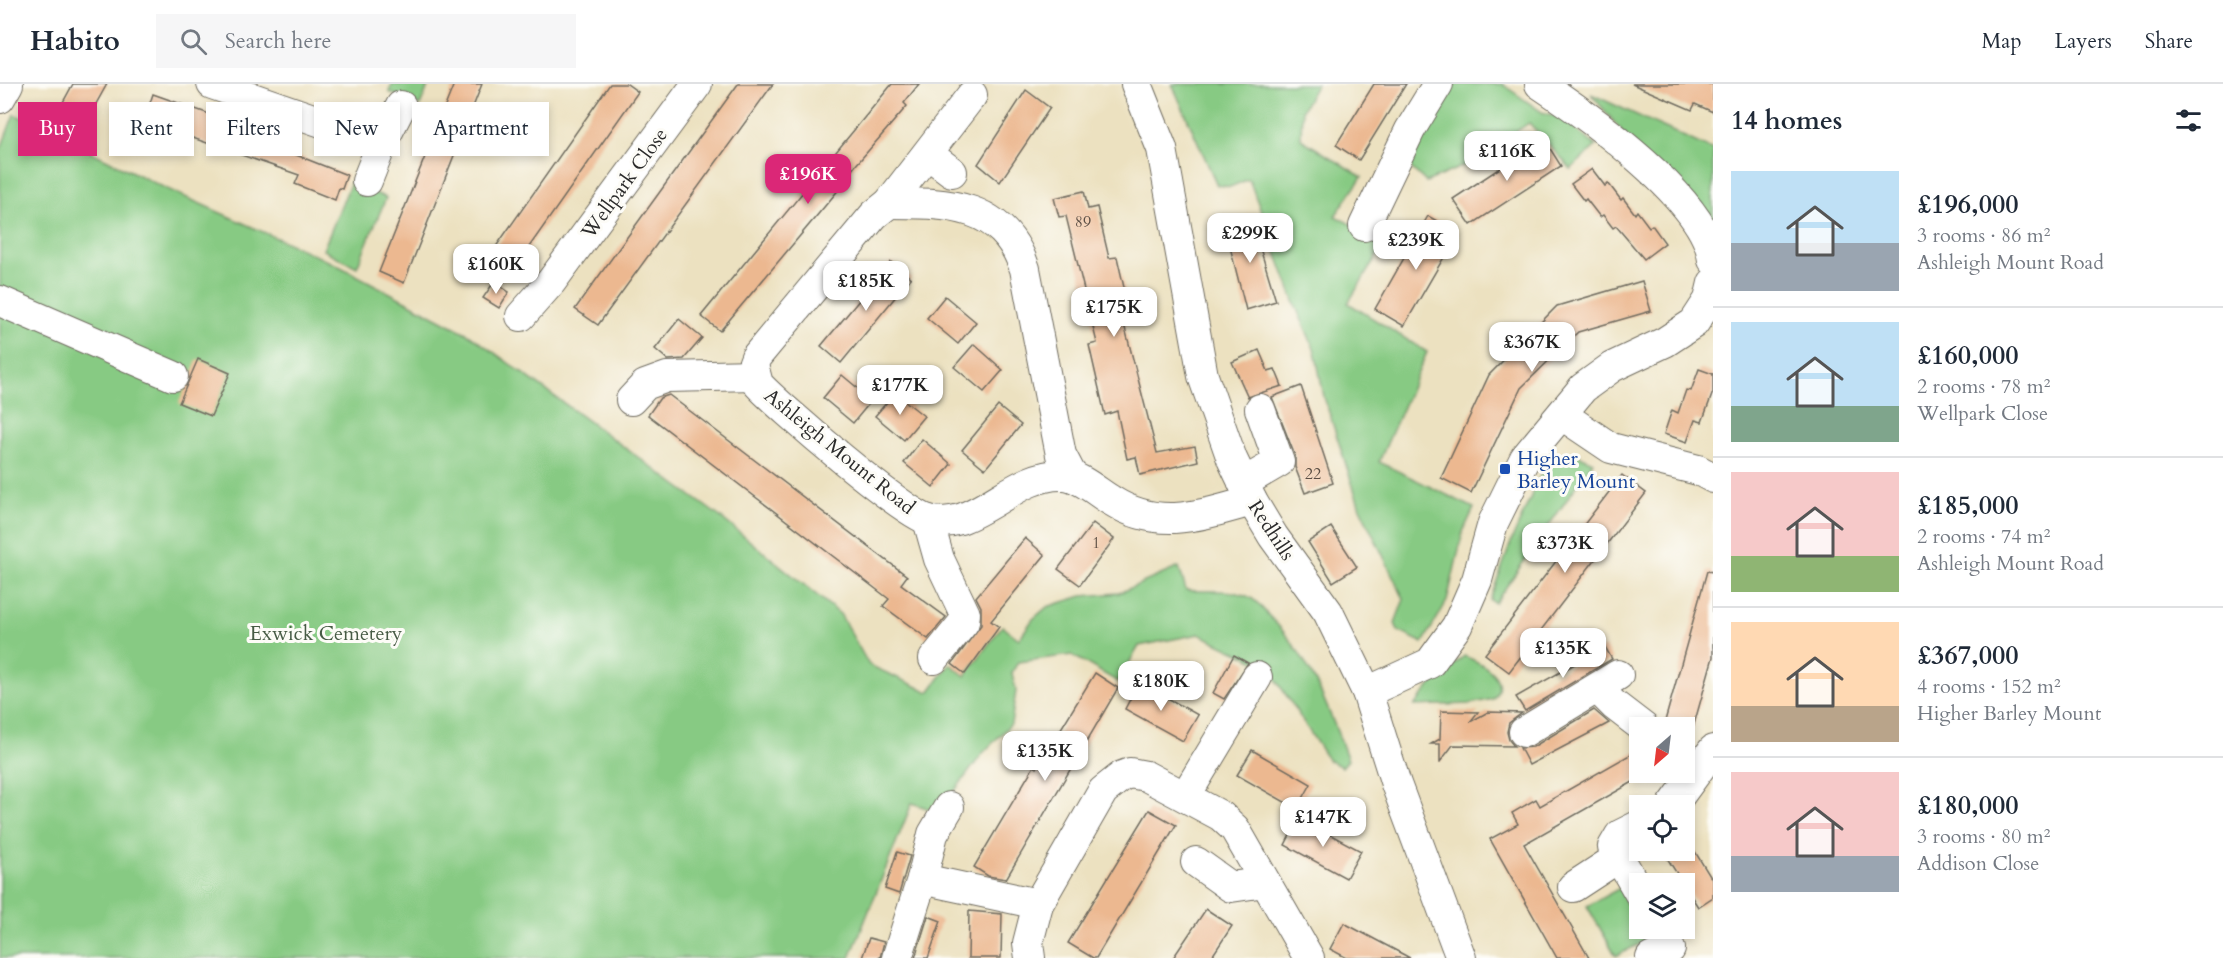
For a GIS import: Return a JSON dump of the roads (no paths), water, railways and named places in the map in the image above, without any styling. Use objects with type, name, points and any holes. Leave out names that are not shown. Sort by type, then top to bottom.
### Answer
[{"type":"street","points":[[0,98],[8,84]]},
{"type":"street","points":[[212,84],[314,119]]},
{"type":"street","name":"Wellpark Close","points":[[521,316],[551,282],[697,84]]},
{"type":"street","name":"Redhills","points":[[1136,84],[1162,149],[1203,375],[1248,492],[1273,536],[1328,612],[1367,692],[1396,784],[1461,958]]},
{"type":"street","points":[[1364,226],[1410,130],[1438,84]]},
{"type":"street","points":[[1540,84],[1600,124],[1677,195],[1702,231],[1713,260]]},
{"type":"street","name":"Ashleigh Mount Road","points":[[972,95],[889,203],[874,215],[756,357],[754,375],[758,384],[778,403],[899,503],[928,520],[958,520],[1032,481],[1055,475],[1072,476]]},
{"type":"street","points":[[928,154],[952,172]]},
{"type":"street","points":[[367,181],[377,156]]},
{"type":"street","points":[[889,203],[943,203],[968,209],[999,225],[1018,249],[1025,269],[1061,455],[1072,476],[1128,511],[1144,517],[1167,519],[1197,516],[1248,492],[1279,462],[1260,409]]},
{"type":"street","points":[[1367,692],[1430,663],[1457,626],[1477,580],[1493,523],[1525,458],[1590,383],[1636,354],[1665,342],[1694,322],[1709,300],[1713,283]]},
{"type":"street","points":[[0,301],[173,376]]},
{"type":"street","points":[[631,400],[645,385],[667,377],[754,375]]},
{"type":"street","points":[[1562,415],[1611,448],[1698,470],[1713,478]]},
{"type":"street","points":[[928,520],[939,559],[965,614],[963,622],[934,659]]},
{"type":"street","points":[[1186,795],[1257,677]]},
{"type":"street","points":[[1524,732],[1608,682],[1614,705],[1630,717]]},
{"type":"street","points":[[1678,795],[1699,757]]},
{"type":"street","points":[[1030,958],[1028,943],[1038,904],[1086,819],[1109,784],[1122,776],[1138,774],[1186,795],[1221,816],[1235,829],[1309,958]]},
{"type":"street","points":[[897,958],[922,879],[933,834],[949,807]]},
{"type":"street","points":[[1629,830],[1620,834],[1613,847],[1629,876]]},
{"type":"street","points":[[1573,887],[1618,857]]},
{"type":"street","points":[[1196,862],[1231,886],[1265,882]]},
{"type":"street","points":[[922,879],[1038,904]]},
{"type":"street","points":[[1651,958],[1670,949],[1665,939]]},
{"type":"place","name":"Higher Barley Mount","points":[[1505,469]]},
{"type":"park label","name":"Exwick Cemetery","points":[[326,633]]}]
